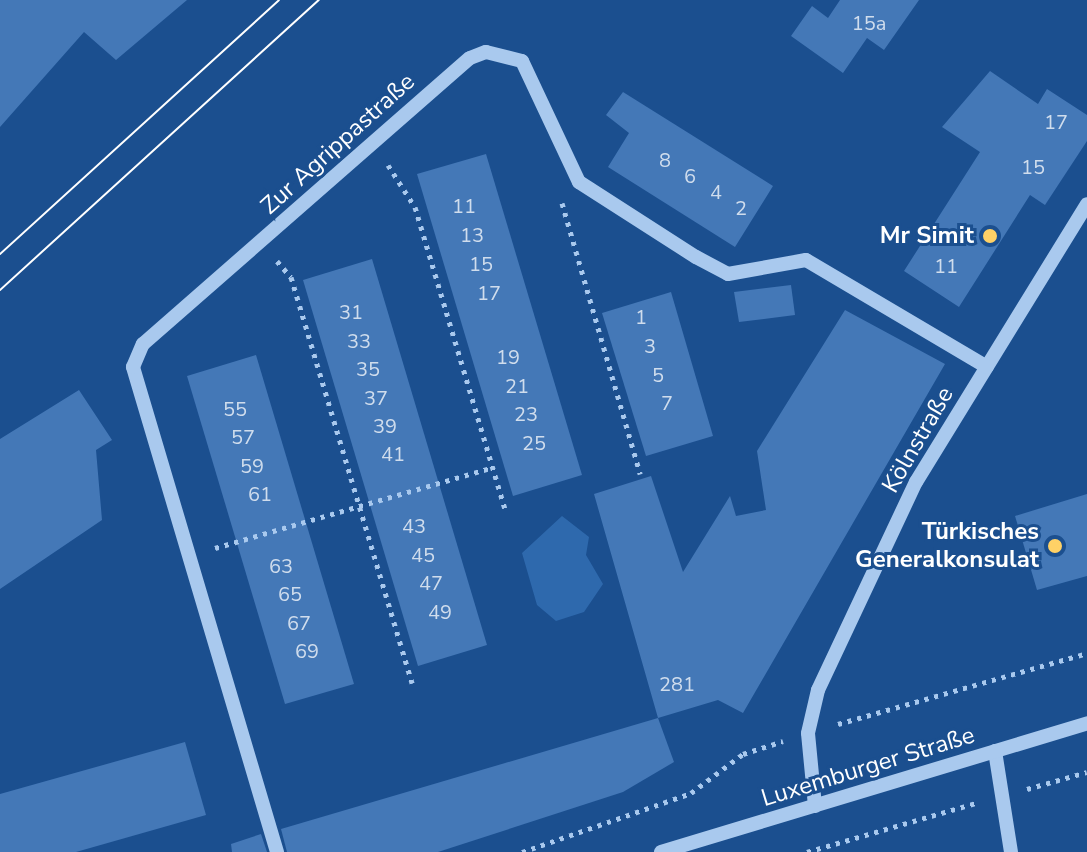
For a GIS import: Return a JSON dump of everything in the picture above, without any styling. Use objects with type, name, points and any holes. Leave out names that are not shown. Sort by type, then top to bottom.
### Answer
[{"type":"street","name":"Zur Agrippastraße","points":[[277,852],[133,367],[143,344],[470,58],[502,53],[522,61],[537,81],[575,175]]},
{"type":"street","points":[[575,175],[728,274],[806,260],[987,367]]},
{"type":"street","name":"Kölnstraße","points":[[815,806],[808,733],[818,690],[916,482],[1087,204]]},
{"type":"street","name":"Luxemburger Straße","points":[[661,852],[1087,723]]},
{"type":"street","points":[[995,751],[1007,794],[1011,852]]},
{"type":"path","points":[[372,146],[415,207],[505,508]]},
{"type":"path","points":[[575,175],[563,190],[562,219],[640,474]]},
{"type":"path","points":[[261,242],[291,277],[412,683]]},
{"type":"path","points":[[187,557],[493,467]]},
{"type":"path","points":[[807,852],[1087,772]]},
{"type":"shaded area","points":[[562,516],[589,537],[586,555],[603,584],[584,612],[556,621],[537,605],[522,553]]},
{"type":"building","points":[[0,0],[187,0],[116,60],[84,32],[0,127]]},
{"type":"building","points":[[840,0],[919,0],[884,50],[867,38],[843,73],[791,36],[812,6],[828,18]]},
{"type":"building","points":[[990,71],[1038,104],[1047,89],[1087,115],[1087,141],[1045,205],[1030,195],[959,307],[904,271],[980,152],[942,127]]},
{"type":"building","points":[[623,92],[773,186],[735,247],[608,167],[629,133],[606,115]]},
{"type":"building","points":[[486,154],[582,475],[513,496],[417,174]]},
{"type":"building","points":[[372,259],[487,645],[418,666],[303,280]]},
{"type":"building","points":[[791,285],[795,315],[739,322],[734,292]]},
{"type":"building","points":[[671,292],[713,436],[646,456],[602,313]]},
{"type":"building","points":[[845,310],[945,364],[743,713],[718,700],[658,718],[594,494],[651,476],[683,572],[730,496],[736,516],[766,510],[757,451]]},
{"type":"building","points":[[256,355],[354,684],[285,704],[187,376]]},
{"type":"building","points":[[79,390],[112,440],[96,450],[102,520],[0,589],[0,439]]},
{"type":"building","name":"Türkisches Generalkonsulat","points":[[1087,494],[1087,576],[1037,590],[1015,516]]},
{"type":"building","points":[[658,718],[674,762],[623,792],[438,852],[287,852],[281,829]]},
{"type":"building","points":[[185,742],[206,815],[76,852],[0,852],[0,794]]},
{"type":"building","points":[[261,834],[267,852],[232,852],[231,844]]},
{"type":"tram line","points":[[0,254],[279,0]]},
{"type":"tram line","points":[[0,290],[319,0]]},
{"type":"place","name":"Mr Simit","points":[[990,236]]},
{"type":"place","name":"Türkisches Generalkonsulat","points":[[1055,546]]}]
